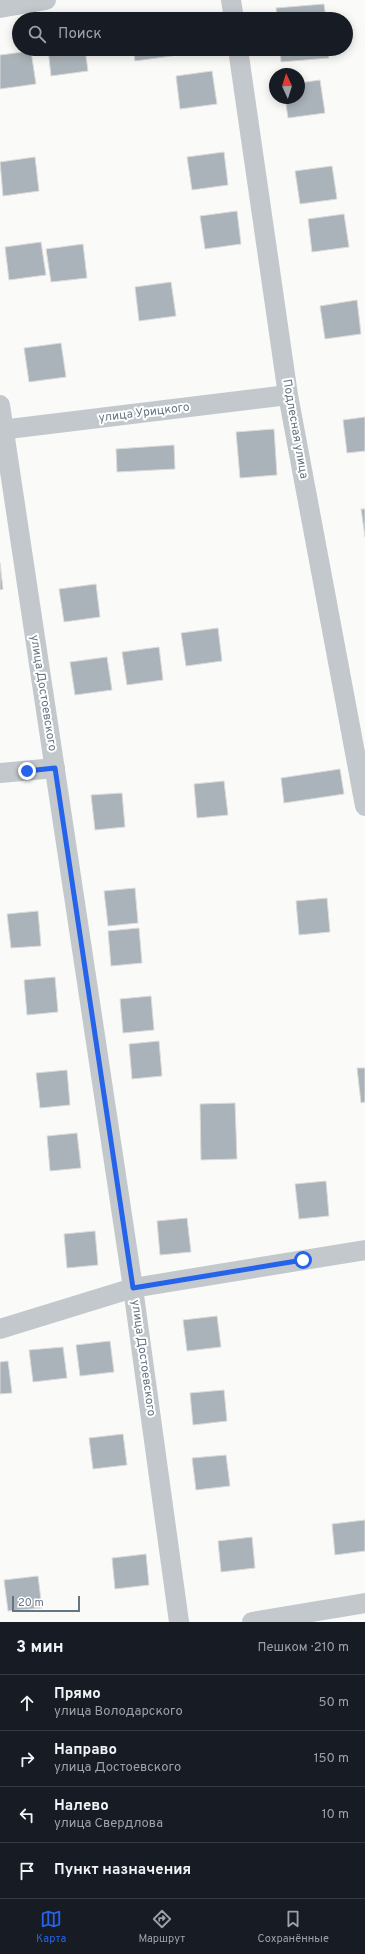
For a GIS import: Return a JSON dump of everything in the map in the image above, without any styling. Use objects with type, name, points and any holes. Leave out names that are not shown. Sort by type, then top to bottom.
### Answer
[{"type":"street","points":[[0,8],[46,0]]},
{"type":"street","points":[[231,0],[233,12]]},
{"type":"street","name":"Подлесная улица","points":[[239,56],[288,395],[365,806]]},
{"type":"street","name":"улица Урицкого","points":[[2,430],[288,395]]},
{"type":"street","name":"улица Достоевского","points":[[0,405],[2,430],[55,768],[133,1288],[179,1622]]},
{"type":"street","points":[[0,773],[55,768]]},
{"type":"street","points":[[0,1329],[133,1288],[365,1250]]},
{"type":"street","points":[[252,1622],[365,1603]]},
{"type":"building","points":[[324,4],[325,12],[276,12],[276,8]]},
{"type":"building","points":[[12,53],[12,56],[32,56],[36,84],[0,89],[0,55]]},
{"type":"building","points":[[49,56],[86,56],[88,71],[51,76]]},
{"type":"building","points":[[134,56],[172,56],[135,61]]},
{"type":"building","points":[[281,56],[329,56],[329,58],[281,62]]},
{"type":"building","points":[[212,71],[217,104],[180,109],[176,76]]},
{"type":"building","points":[[320,80],[325,113],[288,118],[286,104],[305,104],[305,82]]},
{"type":"building","points":[[224,152],[228,185],[192,190],[187,157]]},
{"type":"building","points":[[35,157],[39,191],[3,196],[0,162]]},
{"type":"building","points":[[332,166],[337,199],[300,204],[295,171]]},
{"type":"building","points":[[237,211],[241,244],[205,249],[200,216]]},
{"type":"building","points":[[344,214],[349,247],[312,252],[308,219]]},
{"type":"building","points":[[41,242],[46,275],[9,280],[5,247]]},
{"type":"building","points":[[83,244],[87,278],[51,282],[46,249]]},
{"type":"building","points":[[171,282],[176,316],[139,321],[135,287]]},
{"type":"building","points":[[357,300],[361,334],[325,339],[320,306]]},
{"type":"building","points":[[61,343],[66,377],[29,382],[24,348]]},
{"type":"building","points":[[365,417],[365,451],[347,453],[343,420]]},
{"type":"building","points":[[274,429],[277,475],[240,478],[236,432]]},
{"type":"building","points":[[174,445],[175,469],[117,472],[116,449]]},
{"type":"building","points":[[361,509],[365,509],[365,537]]},
{"type":"building","points":[[0,563],[3,589],[0,590]]},
{"type":"building","points":[[96,584],[100,617],[64,622],[59,589]]},
{"type":"building","points":[[218,628],[222,661],[186,666],[181,633]]},
{"type":"building","points":[[159,647],[163,680],[127,685],[122,652]]},
{"type":"building","points":[[107,657],[112,690],[75,695],[70,662]]},
{"type":"building","points":[[340,769],[344,794],[284,803],[281,778]]},
{"type":"building","points":[[224,781],[228,815],[197,818],[194,784]]},
{"type":"building","points":[[122,793],[125,827],[95,830],[91,795]]},
{"type":"building","points":[[135,888],[138,923],[108,926],[104,891]]},
{"type":"building","points":[[327,898],[330,932],[299,935],[296,901]]},
{"type":"building","points":[[38,911],[41,946],[11,948],[7,914]]},
{"type":"building","points":[[139,928],[142,963],[111,966],[108,931]]},
{"type":"building","points":[[55,977],[58,1012],[27,1015],[24,980]]},
{"type":"building","points":[[151,996],[154,1030],[123,1033],[120,999]]},
{"type":"building","points":[[159,1041],[162,1076],[132,1079],[129,1044]]},
{"type":"building","points":[[357,1068],[365,1068],[365,1102],[361,1103]]},
{"type":"building","points":[[67,1070],[70,1105],[40,1108],[36,1073]]},
{"type":"building","points":[[235,1103],[237,1159],[201,1160],[200,1104]]},
{"type":"building","points":[[77,1133],[81,1168],[50,1171],[47,1136]]},
{"type":"building","points":[[326,1181],[329,1216],[299,1219],[295,1184]]},
{"type":"building","points":[[187,1218],[191,1252],[160,1255],[157,1221]]},
{"type":"building","points":[[95,1231],[98,1265],[67,1268],[64,1234]]},
{"type":"building","points":[[217,1316],[221,1347],[187,1351],[183,1320]]},
{"type":"building","points":[[110,1341],[114,1372],[80,1376],[76,1345]]},
{"type":"building","points":[[63,1347],[67,1378],[33,1382],[29,1350]]},
{"type":"building","points":[[8,1361],[12,1393],[0,1394],[0,1362]]},
{"type":"building","points":[[224,1390],[227,1421],[193,1425],[190,1393]]},
{"type":"building","points":[[123,1434],[127,1465],[93,1469],[89,1438]]},
{"type":"building","points":[[226,1455],[230,1486],[196,1490],[192,1458]]},
{"type":"building","points":[[365,1520],[365,1551],[335,1555],[332,1524]]},
{"type":"building","points":[[252,1537],[255,1568],[221,1572],[218,1541]]},
{"type":"building","points":[[146,1554],[149,1585],[115,1589],[112,1558]]},
{"type":"building","points":[[38,1576],[42,1608],[8,1611],[4,1580]]},
{"type":"route","points":[[27,771],[55,768],[133,1288],[303,1260]]}]
